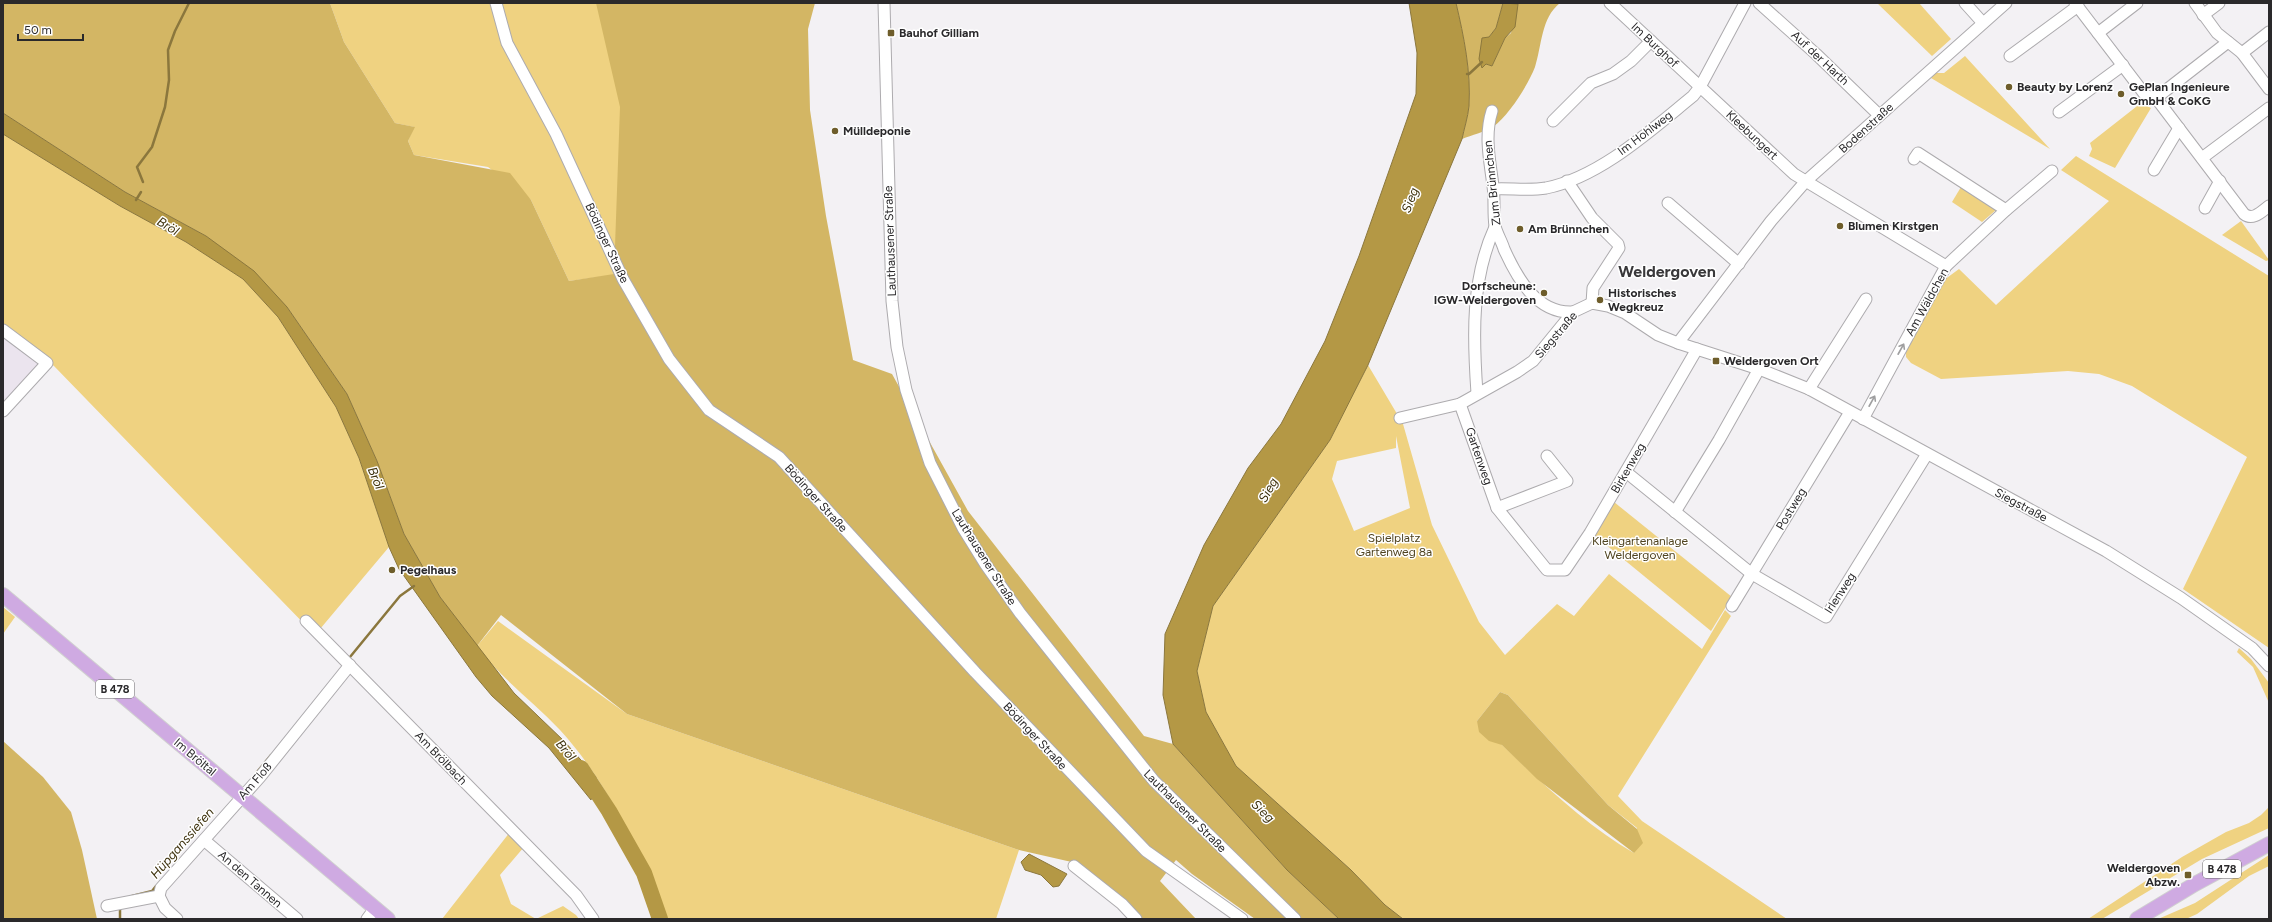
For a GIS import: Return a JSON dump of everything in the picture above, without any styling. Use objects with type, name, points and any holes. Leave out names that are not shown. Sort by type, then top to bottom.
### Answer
[{"type":"main road","name":"Im Bröltal","points":[[3,595],[242,796],[371,914],[388,919]]},
{"type":"main road","name":"B 478","points":[[2137,919],[2195,884],[2269,844]]},
{"type":"street","name":"Bödinger Straße","points":[[496,3],[507,43],[556,134],[623,279],[669,359],[709,410],[778,457],[975,672],[1146,851],[1242,919]]},
{"type":"street","name":"Lauthausener Straße","points":[[884,3],[892,301],[897,347],[906,390],[930,463],[963,528],[986,565],[1020,613],[1092,706],[1154,781],[1295,919]]},
{"type":"street","name":"Im Burghof","points":[[1610,3],[1700,87]]},
{"type":"street","name":"Im Hohlweg","points":[[1494,188],[1545,188],[1580,176],[1628,148],[1693,96],[1700,87],[1745,3]]},
{"type":"street","name":"Auf der Harth","points":[[1759,3],[1816,54],[1879,115]]},
{"type":"street","points":[[1965,3],[1983,23]]},
{"type":"street","name":"Bodenstraße","points":[[1678,343],[1771,221],[1806,181],[2006,3]]},
{"type":"street","points":[[2098,33],[2137,3]]},
{"type":"street","points":[[2195,3],[2217,33],[2242,53],[2269,89]]},
{"type":"street","points":[[2203,15],[2218,3]]},
{"type":"street","points":[[2010,56],[2077,5],[2146,96],[2156,98],[2248,217],[2253,217],[2269,206]]},
{"type":"street","points":[[2242,53],[2269,32]]},
{"type":"street","points":[[1553,121],[1591,83],[1619,70],[1631,61],[1651,41]]},
{"type":"street","points":[[2156,98],[2228,42]]},
{"type":"street","points":[[2059,112],[2123,65]]},
{"type":"street","name":"Kleebungert","points":[[1700,87],[1794,174],[1946,266]]},
{"type":"street","points":[[2202,158],[2269,108]]},
{"type":"street","name":"Zum Brünnchen","points":[[1492,111],[1487,135],[1494,188],[1495,227],[1518,279],[1535,297],[1552,309],[1559,312],[1573,312]]},
{"type":"street","points":[[2154,170],[2179,128]]},
{"type":"street","points":[[1914,159],[1918,153],[2006,210]]},
{"type":"street","name":"Am Wäldchen","points":[[1863,419],[1946,266],[2006,210],[2052,171]]},
{"type":"street","points":[[1567,181],[1592,218],[1618,244],[1619,248],[1593,288],[1592,303]]},
{"type":"street","points":[[2205,208],[2220,182]]},
{"type":"street","points":[[1668,203],[1739,264]]},
{"type":"street","points":[[1477,393],[1473,320],[1486,247],[1495,227]]},
{"type":"street","points":[[1809,389],[1866,299]]},
{"type":"street","name":"Siegstraße","points":[[1400,418],[1460,404],[1477,393],[1496,385],[1533,361],[1573,312],[1592,303],[1608,306],[1625,314],[1658,335],[1678,343],[1759,369],[1809,389],[2106,551],[2200,612],[2252,648],[2269,666]]},
{"type":"street","points":[[3,330],[47,362],[3,411]]},
{"type":"street","name":"Birkenweg","points":[[1547,570],[1565,570],[1590,533],[1697,349]]},
{"type":"street","points":[[1675,512],[1719,440],[1759,369]]},
{"type":"street","name":"Gartenweg","points":[[1460,404],[1497,508],[1547,570]]},
{"type":"street","name":"Postweg","points":[[1732,606],[1850,412]]},
{"type":"street","name":"Irlenweg","points":[[1626,472],[1752,574],[1826,617],[1927,454]]},
{"type":"street","points":[[1497,508],[1567,481],[1547,456]]},
{"type":"street","name":"Am Brölbach","points":[[306,621],[576,896],[593,919]]},
{"type":"street","name":"Am Floß","points":[[159,896],[161,888],[242,796],[350,665]]},
{"type":"street","name":"An den Tannen","points":[[204,840],[297,919]]},
{"type":"street","points":[[1074,866],[1122,904],[1136,919]]},
{"type":"street","points":[[108,905],[159,896],[165,908],[177,919]]},
{"type":"shaded area","points":[[3,3],[330,3],[344,42],[395,123],[415,127],[408,141],[414,155],[510,173],[531,200],[569,281],[614,274],[620,107],[596,3],[815,3],[808,29],[810,110],[826,216],[853,360],[892,374],[968,511],[1144,736],[1173,744],[1287,870],[1339,919],[1255,919],[1192,874],[1176,860],[1160,881],[1196,919],[1131,919],[1076,863],[1019,850],[627,714],[501,615],[477,646],[440,597],[404,534],[377,461],[347,394],[287,307],[206,236],[125,192],[3,113]]},
{"type":"shaded area","points":[[1456,3],[1503,3],[1496,28],[1489,37],[1486,64],[1492,66],[1505,38],[1511,33],[1517,3],[1560,3],[1549,16],[1543,32],[1535,67],[1523,91],[1505,115],[1493,127],[1462,139],[1469,106],[1469,80],[1464,41]]},
{"type":"shaded area","points":[[3,334],[44,363],[3,409]]},
{"type":"shaded area","points":[[1500,692],[1508,695],[1608,805],[1637,829],[1643,843],[1634,853],[1537,779],[1502,745],[1489,741],[1479,732],[1477,721]]},
{"type":"shaded area","points":[[3,741],[43,777],[71,812],[82,850],[97,919],[3,919]]},
{"type":"green space","points":[[330,3],[807,3],[614,275],[569,281],[531,200],[488,167],[414,155],[408,141],[414,127],[395,123],[344,42]]},
{"type":"green space","points":[[1877,3],[1919,3],[1951,39],[1932,56]]},
{"type":"green space","points":[[1965,56],[2050,149],[1931,78],[1935,73],[1944,73]]},
{"type":"green space","points":[[2141,103],[2151,108],[2115,168],[2089,156],[2092,149],[2090,143]]},
{"type":"green space","points":[[3,134],[120,206],[186,242],[243,279],[278,317],[336,407],[359,458],[389,547],[315,635],[54,366],[3,328]]},
{"type":"green space","points":[[2076,156],[2269,276],[2269,648],[2183,589],[2247,457],[2132,386],[2099,374],[2068,371],[1941,379],[1911,363],[1906,357],[1906,352],[1944,280],[1959,269],[1996,305],[2109,201],[2061,170]]},
{"type":"green space","points":[[1961,187],[1996,210],[1982,222],[1952,202]]},
{"type":"green space","points":[[2241,221],[2269,260],[2266,261],[2222,235]]},
{"type":"green space","name":"Spielplatz Gartenweg 8a","points":[[1368,365],[1403,424],[1432,525],[1479,622],[1505,655],[1557,604],[1574,616],[1609,574],[1702,649],[1725,610],[1731,616],[1618,796],[1642,821],[1787,919],[1403,919],[1385,905],[1351,870],[1236,766],[1206,712],[1197,671],[1213,606],[1330,440]],"holes":[[[1396,436],[1410,508],[1354,531],[1332,479],[1337,461],[1396,448]],[[1500,692],[1508,695],[1608,805],[1637,828],[1634,853],[1613,840],[1572,809],[1477,721]]]},
{"type":"green space","name":"Kleingartenanlage Weldergoven","points":[[1614,502],[1732,597],[1711,631],[1594,535]]},
{"type":"green space","points":[[3,607],[15,617],[3,634]]},
{"type":"green space","points":[[498,621],[627,714],[1019,850],[996,919],[667,919],[635,845],[608,795],[593,772],[577,750],[550,719],[496,669],[477,646]]},
{"type":"green space","points":[[2239,648],[2251,659],[2269,683],[2269,703],[2253,667],[2237,652]]},
{"type":"green space","points":[[2269,807],[2269,828],[2202,859],[2102,919],[2088,919],[2182,857],[2226,832],[2249,823],[2261,815]]},
{"type":"green space","points":[[510,832],[524,847],[500,875],[511,904],[536,919],[442,919]]},
{"type":"green space","points":[[2269,855],[2269,866],[2249,876],[2197,914],[2186,919],[2158,919],[2195,903]]},
{"type":"green space","points":[[563,906],[576,915],[579,919],[536,919]]},
{"type":"water","name":"Sieg","points":[[1409,3],[1456,3],[1464,41],[1469,80],[1469,106],[1462,139],[1368,365],[1330,440],[1213,606],[1197,671],[1206,712],[1236,766],[1351,870],[1385,905],[1403,919],[1339,919],[1287,870],[1173,744],[1163,695],[1165,634],[1204,545],[1248,468],[1281,424],[1325,341],[1359,256],[1416,94],[1417,53]]},
{"type":"water","points":[[1503,3],[1518,4],[1515,27],[1505,38],[1492,66],[1486,64],[1482,68],[1479,59],[1482,38],[1489,37],[1496,28]]},
{"type":"water","points":[[3,113],[125,192],[206,236],[254,271],[287,307],[347,394],[377,461],[404,534],[440,597],[514,693],[564,741],[596,777],[591,800],[549,748],[492,696],[476,677],[399,569],[389,547],[359,458],[336,407],[278,317],[243,279],[186,242],[120,206],[3,134]]},
{"type":"water","points":[[1029,854],[1067,874],[1059,886],[1053,887],[1041,875],[1025,870],[1021,862]]},
{"type":"waterway","points":[[143,182],[137,167],[152,147],[165,107],[169,80],[168,50],[175,31],[189,3]]},
{"type":"waterway","points":[[1467,74],[1469,74],[1482,62]]},
{"type":"waterway","points":[[136,200],[141,192]]},
{"type":"waterway","name":"Hüpganssiefen","points":[[350,657],[400,596],[414,586]]},
{"type":"waterway","name":"Hüpganssiefen","points":[[253,777],[271,755]]},
{"type":"waterway","name":"Bröl","points":[[581,768],[609,811],[644,873],[660,919]]},
{"type":"waterway","name":"Hüpganssiefen","points":[[132,896],[152,891],[156,886]]},
{"type":"waterway","name":"Hüpganssiefen","points":[[120,907],[120,919]]},
{"type":"place","name":"Bauhof Gilliam","points":[[891,33]]},
{"type":"place","name":"Beauty by Lorenz","points":[[2009,87]]},
{"type":"place","name":"GePlan Ingenieure GmbH & CoKG","points":[[2121,94]]},
{"type":"place","name":"Mülldeponie","points":[[835,131]]},
{"type":"place","name":"Blumen Kirstgen","points":[[1840,226]]},
{"type":"place","name":"Am Brünnchen","points":[[1520,229]]},
{"type":"place","name":"Dorfscheune: IGW-Weldergoven","points":[[1544,293]]},
{"type":"place","name":"Historisches Wegkreuz","points":[[1600,300]]},
{"type":"place","name":"Weldergoven Ort","points":[[1716,361]]},
{"type":"place","name":"Pegelhaus","points":[[392,570]]},
{"type":"place","name":"Weldergoven Abzw.","points":[[2188,875]]},
{"type":"district","name":"Weldergoven","points":[[1667,271]]}]
